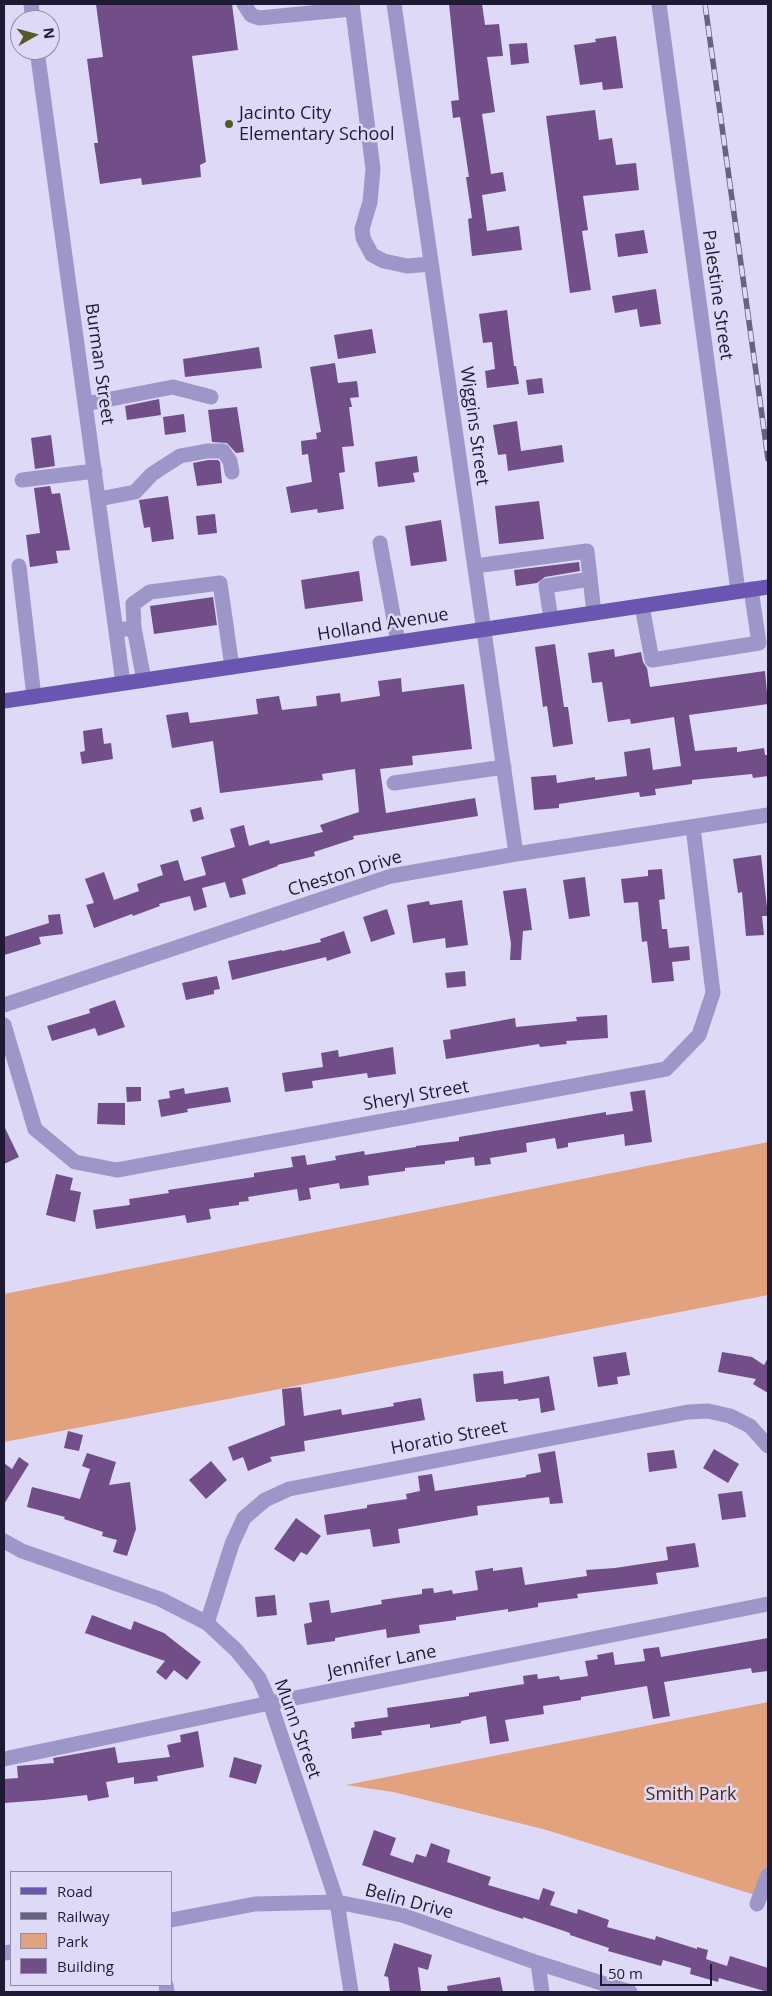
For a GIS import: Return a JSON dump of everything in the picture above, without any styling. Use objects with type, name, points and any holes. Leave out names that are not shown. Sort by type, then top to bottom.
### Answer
[{"type":"main road","name":"Holland Avenue","points":[[4,701],[768,587]]},
{"type":"street","points":[[244,4],[251,15],[259,18],[352,6],[374,169],[370,202],[362,229],[363,238],[372,254],[384,261],[407,266],[432,264]]},
{"type":"street","name":"Wiggins Street","points":[[394,4],[516,854]]},
{"type":"street","name":"Palestine Street","points":[[642,606],[652,660],[759,643],[745,590],[658,4]]},
{"type":"street","name":"Burman Street","points":[[38,60],[123,683]]},
{"type":"street","points":[[85,404],[173,387],[211,397]]},
{"type":"street","points":[[99,499],[134,492],[152,474],[180,456],[207,451],[223,451],[230,461],[232,472]]},
{"type":"street","points":[[22,480],[95,471]]},
{"type":"street","points":[[380,543],[398,642]]},
{"type":"street","points":[[475,566],[587,551],[594,613]]},
{"type":"street","points":[[19,566],[34,697]]},
{"type":"street","points":[[551,619],[546,586],[590,579]]},
{"type":"street","points":[[144,680],[134,628],[133,604],[150,592],[220,583],[232,667]]},
{"type":"street","points":[[116,630],[134,628]]},
{"type":"street","points":[[394,784],[504,766]]},
{"type":"street","name":"Cheston Drive","points":[[4,1005],[392,876],[516,854],[768,814]]},
{"type":"street","name":"Sheryl Street","points":[[4,1025],[35,1129],[76,1162],[117,1170],[666,1070],[699,1034],[713,993],[693,827]]},
{"type":"street","name":"Horatio Street","points":[[207,1623],[232,1544],[244,1518],[265,1500],[288,1489],[688,1412],[708,1411],[730,1416],[750,1426],[768,1446]]},
{"type":"street","name":"Munn Street","points":[[4,1541],[22,1551],[160,1599],[207,1623],[236,1650],[259,1678],[270,1703],[337,1902],[351,1992]]},
{"type":"street","name":"Jennifer Lane","points":[[4,1759],[270,1703],[768,1604]]},
{"type":"street","points":[[758,1904],[768,1875]]},
{"type":"street","name":"Belin Drive","points":[[172,1920],[255,1904],[337,1902],[402,1915],[538,1963],[630,1992]]},
{"type":"street","points":[[538,1963],[542,1992]]},
{"type":"green space","points":[[768,1142],[768,1295],[4,1442],[4,1294]]},
{"type":"green space","name":"Smith Park","points":[[768,1702],[768,1899],[543,1829],[393,1792],[346,1785]]},
{"type":"building","points":[[96,4],[232,4],[238,50],[192,56],[206,162],[200,165],[201,177],[142,185],[141,178],[100,184],[94,143],[98,143],[87,59],[103,57]]},
{"type":"building","points":[[449,4],[482,4],[485,25],[499,24],[503,56],[487,57],[495,112],[482,114],[491,174],[503,172],[506,191],[482,195],[487,231],[519,226],[522,250],[472,256],[468,219],[472,218],[466,177],[469,177],[460,117],[453,118],[451,101],[459,100]]},
{"type":"building","points":[[616,36],[623,88],[603,90],[602,82],[580,85],[574,45],[596,42],[595,39]]},
{"type":"building","points":[[527,43],[529,63],[511,65],[509,44]]},
{"type":"building","points":[[595,110],[599,140],[612,138],[616,165],[636,163],[639,190],[583,196],[588,230],[582,231],[591,290],[570,293],[546,116]]},
{"type":"building","points":[[644,230],[648,253],[618,257],[615,234]]},
{"type":"building","points":[[656,289],[661,324],[640,327],[637,309],[615,313],[612,296]]},
{"type":"building","points":[[507,310],[514,366],[516,366],[519,384],[487,388],[485,371],[495,369],[492,342],[483,343],[479,314]]},
{"type":"building","points":[[372,329],[376,353],[338,359],[334,335]]},
{"type":"building","points":[[259,347],[262,368],[185,377],[183,359]]},
{"type":"building","points":[[335,363],[338,383],[357,381],[359,397],[350,398],[352,407],[349,407],[354,446],[342,447],[345,472],[339,473],[344,509],[318,513],[317,509],[291,513],[286,487],[312,482],[308,454],[302,455],[301,441],[317,439],[316,433],[321,432],[310,367]]},
{"type":"building","points":[[542,378],[544,393],[528,395],[526,380]]},
{"type":"building","points":[[159,399],[161,415],[127,420],[125,406]]},
{"type":"building","points":[[237,407],[244,452],[236,453],[227,443],[212,442],[208,410]]},
{"type":"building","points":[[184,414],[186,432],[165,435],[163,417]]},
{"type":"building","points":[[517,421],[521,451],[562,445],[564,462],[508,471],[506,454],[498,455],[493,425]]},
{"type":"building","points":[[51,435],[55,466],[35,469],[31,438]]},
{"type":"building","points":[[417,456],[419,472],[413,473],[415,482],[378,487],[375,462]]},
{"type":"building","points":[[218,460],[220,462],[222,483],[197,486],[193,463]]},
{"type":"building","points":[[50,486],[52,494],[60,493],[70,550],[56,551],[58,563],[30,567],[26,535],[40,533],[34,488]]},
{"type":"building","points":[[168,496],[174,539],[152,542],[150,527],[144,528],[139,500]]},
{"type":"building","points":[[539,501],[544,539],[499,544],[495,506]]},
{"type":"building","points":[[215,514],[217,533],[198,535],[196,516]]},
{"type":"building","points":[[441,520],[447,561],[411,566],[405,526]]},
{"type":"building","points":[[579,562],[580,571],[545,577],[537,583],[516,586],[514,570]]},
{"type":"building","points":[[359,571],[363,601],[305,609],[301,580]]},
{"type":"building","points":[[213,597],[217,625],[154,634],[150,606]]},
{"type":"building","points":[[555,644],[564,707],[568,707],[573,744],[553,747],[547,706],[543,707],[535,647]]},
{"type":"building","points":[[614,649],[615,657],[641,652],[643,662],[647,668],[650,687],[765,671],[768,704],[689,715],[695,751],[737,747],[737,752],[764,748],[765,755],[768,755],[768,776],[753,778],[752,774],[692,780],[692,784],[655,789],[656,795],[640,797],[639,792],[559,804],[559,808],[534,810],[531,777],[556,775],[557,783],[595,777],[595,780],[627,776],[624,752],[650,748],[653,770],[681,766],[674,717],[631,724],[630,719],[608,722],[602,682],[592,683],[588,653]]},
{"type":"building","points":[[401,678],[402,692],[464,684],[472,749],[412,756],[413,765],[380,769],[386,813],[475,798],[478,816],[353,836],[354,839],[314,852],[315,856],[277,865],[242,879],[246,894],[230,898],[225,882],[202,888],[207,907],[194,911],[190,896],[159,904],[160,906],[133,916],[132,914],[94,928],[86,905],[94,903],[85,879],[104,872],[114,900],[139,891],[137,884],[163,875],[160,865],[178,860],[184,881],[206,875],[201,857],[235,847],[230,829],[244,825],[249,846],[269,840],[270,844],[323,832],[320,825],[359,812],[355,769],[322,774],[323,780],[220,793],[213,741],[172,748],[166,715],[188,712],[190,723],[258,714],[256,699],[279,696],[282,710],[317,706],[316,696],[340,693],[341,702],[380,696],[378,681]]},
{"type":"building","points":[[102,728],[104,744],[111,743],[113,759],[82,764],[80,752],[85,751],[83,731]]},
{"type":"building","points":[[201,807],[204,819],[193,822],[190,810]]},
{"type":"building","points":[[761,855],[768,916],[762,916],[764,935],[746,936],[742,892],[738,893],[733,859]]},
{"type":"building","points":[[662,869],[665,899],[659,900],[662,929],[667,929],[669,948],[689,946],[690,960],[672,962],[674,981],[652,983],[647,941],[642,942],[638,902],[624,903],[621,879],[648,876],[648,870]]},
{"type":"building","points":[[585,877],[590,916],[569,919],[563,880]]},
{"type":"building","points":[[526,888],[532,930],[523,931],[521,960],[510,960],[511,944],[503,891]]},
{"type":"building","points":[[462,900],[468,945],[446,948],[445,938],[413,943],[407,905],[429,901],[430,905]]},
{"type":"building","points":[[387,909],[395,934],[371,942],[363,917]]},
{"type":"building","points":[[60,914],[63,934],[39,937],[41,944],[4,955],[4,937],[49,923],[48,915]]},
{"type":"building","points":[[344,931],[351,953],[327,961],[326,957],[232,980],[228,961],[321,942],[320,939]]},
{"type":"building","points":[[465,971],[466,986],[447,988],[445,973]]},
{"type":"building","points":[[217,976],[220,989],[214,990],[214,994],[186,1000],[182,983]]},
{"type":"building","points":[[115,1000],[125,1027],[98,1036],[95,1028],[52,1041],[47,1026],[90,1013],[89,1009]]},
{"type":"building","points":[[607,1015],[608,1038],[566,1041],[567,1044],[540,1047],[539,1044],[446,1059],[443,1040],[451,1039],[450,1030],[515,1018],[516,1027],[577,1021],[576,1017]]},
{"type":"building","points":[[393,1047],[396,1074],[368,1078],[367,1073],[312,1081],[313,1088],[285,1092],[282,1073],[323,1067],[321,1053],[338,1050],[339,1057]]},
{"type":"building","points":[[126,1087],[141,1087],[141,1101],[127,1102]]},
{"type":"building","points":[[228,1087],[231,1102],[187,1109],[188,1112],[161,1117],[158,1100],[170,1098],[169,1091],[184,1088],[185,1094]]},
{"type":"building","points":[[645,1090],[652,1142],[625,1146],[624,1134],[568,1143],[568,1147],[557,1149],[555,1138],[526,1143],[527,1152],[490,1158],[491,1164],[475,1166],[474,1157],[445,1161],[445,1164],[405,1168],[405,1171],[368,1176],[369,1185],[340,1189],[339,1183],[309,1188],[311,1199],[299,1201],[297,1189],[248,1197],[249,1201],[239,1202],[239,1205],[209,1209],[211,1219],[187,1223],[185,1215],[96,1229],[93,1210],[130,1205],[129,1199],[169,1193],[168,1190],[254,1177],[254,1173],[293,1167],[291,1157],[305,1155],[307,1165],[336,1160],[335,1156],[364,1151],[365,1155],[459,1141],[459,1137],[606,1112],[606,1115],[633,1111],[630,1092]]},
{"type":"building","points":[[98,1103],[125,1103],[125,1125],[97,1124]]},
{"type":"building","points":[[4,1126],[19,1157],[4,1164]]},
{"type":"building","points":[[56,1174],[73,1178],[70,1190],[81,1192],[75,1222],[46,1215]]},
{"type":"building","points":[[626,1352],[630,1375],[617,1377],[618,1384],[598,1387],[593,1357]]},
{"type":"building","points":[[722,1352],[752,1357],[764,1365],[768,1358],[768,1393],[753,1384],[756,1379],[718,1372]]},
{"type":"building","points":[[503,1371],[504,1384],[549,1376],[555,1410],[541,1413],[539,1398],[518,1401],[518,1399],[476,1402],[473,1374]]},
{"type":"building","points":[[301,1387],[304,1416],[341,1409],[342,1415],[394,1406],[393,1403],[421,1398],[425,1420],[304,1441],[305,1451],[270,1457],[272,1461],[248,1471],[243,1457],[233,1461],[228,1447],[285,1425],[282,1389]]},
{"type":"building","points":[[68,1431],[83,1435],[79,1451],[64,1448]]},
{"type":"building","points":[[714,1449],[739,1464],[728,1483],[703,1468]]},
{"type":"building","points":[[674,1450],[677,1468],[649,1472],[647,1453]]},
{"type":"building","points":[[555,1451],[563,1503],[550,1504],[549,1497],[477,1506],[478,1515],[398,1529],[400,1543],[373,1547],[370,1529],[327,1535],[324,1515],[367,1508],[367,1505],[407,1499],[406,1494],[420,1491],[418,1476],[432,1474],[435,1491],[526,1477],[526,1475],[541,1472],[538,1454]]},
{"type":"building","points":[[87,1453],[116,1462],[109,1485],[130,1482],[136,1529],[127,1556],[113,1552],[117,1540],[102,1536],[103,1532],[64,1519],[65,1517],[27,1507],[32,1487],[80,1499],[90,1469],[82,1466]]},
{"type":"building","points":[[19,1457],[29,1464],[4,1504],[4,1463],[12,1469]]},
{"type":"building","points":[[211,1461],[227,1480],[206,1499],[189,1480]]},
{"type":"building","points":[[742,1491],[746,1517],[722,1520],[718,1494]]},
{"type":"building","points":[[296,1518],[321,1536],[307,1555],[301,1552],[294,1562],[274,1549]]},
{"type":"building","points":[[695,1543],[699,1567],[656,1573],[658,1584],[577,1594],[578,1598],[538,1603],[538,1607],[508,1612],[508,1609],[456,1617],[456,1620],[419,1625],[420,1633],[387,1638],[386,1629],[335,1638],[335,1641],[307,1645],[304,1624],[312,1622],[309,1603],[329,1600],[331,1613],[382,1604],[381,1600],[422,1594],[422,1589],[433,1588],[434,1593],[452,1590],[453,1594],[478,1590],[475,1571],[493,1568],[493,1571],[522,1567],[525,1585],[587,1576],[586,1570],[615,1568],[668,1560],[666,1547]]},
{"type":"building","points":[[275,1595],[277,1615],[257,1617],[255,1597]]},
{"type":"building","points":[[92,1615],[131,1630],[134,1621],[164,1633],[201,1662],[187,1680],[174,1670],[166,1680],[156,1672],[165,1661],[85,1633]]},
{"type":"building","points":[[768,1638],[768,1671],[752,1673],[751,1668],[664,1682],[670,1716],[653,1719],[647,1686],[581,1697],[581,1700],[543,1706],[544,1714],[505,1720],[509,1741],[490,1744],[486,1716],[461,1721],[461,1723],[430,1728],[430,1724],[381,1731],[382,1735],[352,1739],[351,1728],[355,1727],[354,1722],[388,1717],[387,1708],[469,1696],[469,1693],[524,1684],[523,1676],[537,1674],[538,1679],[559,1676],[560,1680],[588,1676],[585,1661],[598,1659],[597,1655],[613,1652],[615,1665],[645,1661],[643,1649],[659,1647],[661,1657]]},
{"type":"building","points":[[198,1731],[204,1767],[157,1776],[158,1781],[134,1784],[134,1777],[106,1782],[109,1797],[88,1801],[87,1795],[4,1803],[4,1779],[18,1778],[17,1766],[54,1763],[53,1758],[115,1747],[118,1763],[170,1757],[167,1745],[181,1742],[180,1735]]},
{"type":"building","points":[[234,1757],[262,1765],[256,1784],[229,1777]]},
{"type":"building","points":[[374,1830],[396,1838],[390,1855],[413,1863],[416,1854],[426,1857],[431,1843],[450,1850],[447,1862],[491,1877],[488,1885],[539,1900],[543,1888],[555,1892],[550,1905],[577,1914],[578,1909],[609,1920],[607,1927],[655,1940],[656,1936],[697,1949],[697,1947],[708,1950],[706,1959],[727,1966],[730,1956],[768,1968],[768,1992],[719,1978],[718,1982],[690,1974],[691,1968],[663,1960],[661,1966],[608,1951],[609,1948],[570,1935],[570,1933],[362,1865]]},
{"type":"building","points":[[394,1943],[432,1955],[428,1970],[418,1967],[421,1992],[390,1992],[388,1977],[384,1976]]},
{"type":"building","points":[[500,1977],[503,1992],[448,1992],[447,1986]]},
{"type":"railway","points":[[705,4],[768,459]]},
{"type":"place","name":"Jacinto City Elementary School","points":[[229,124]]}]
